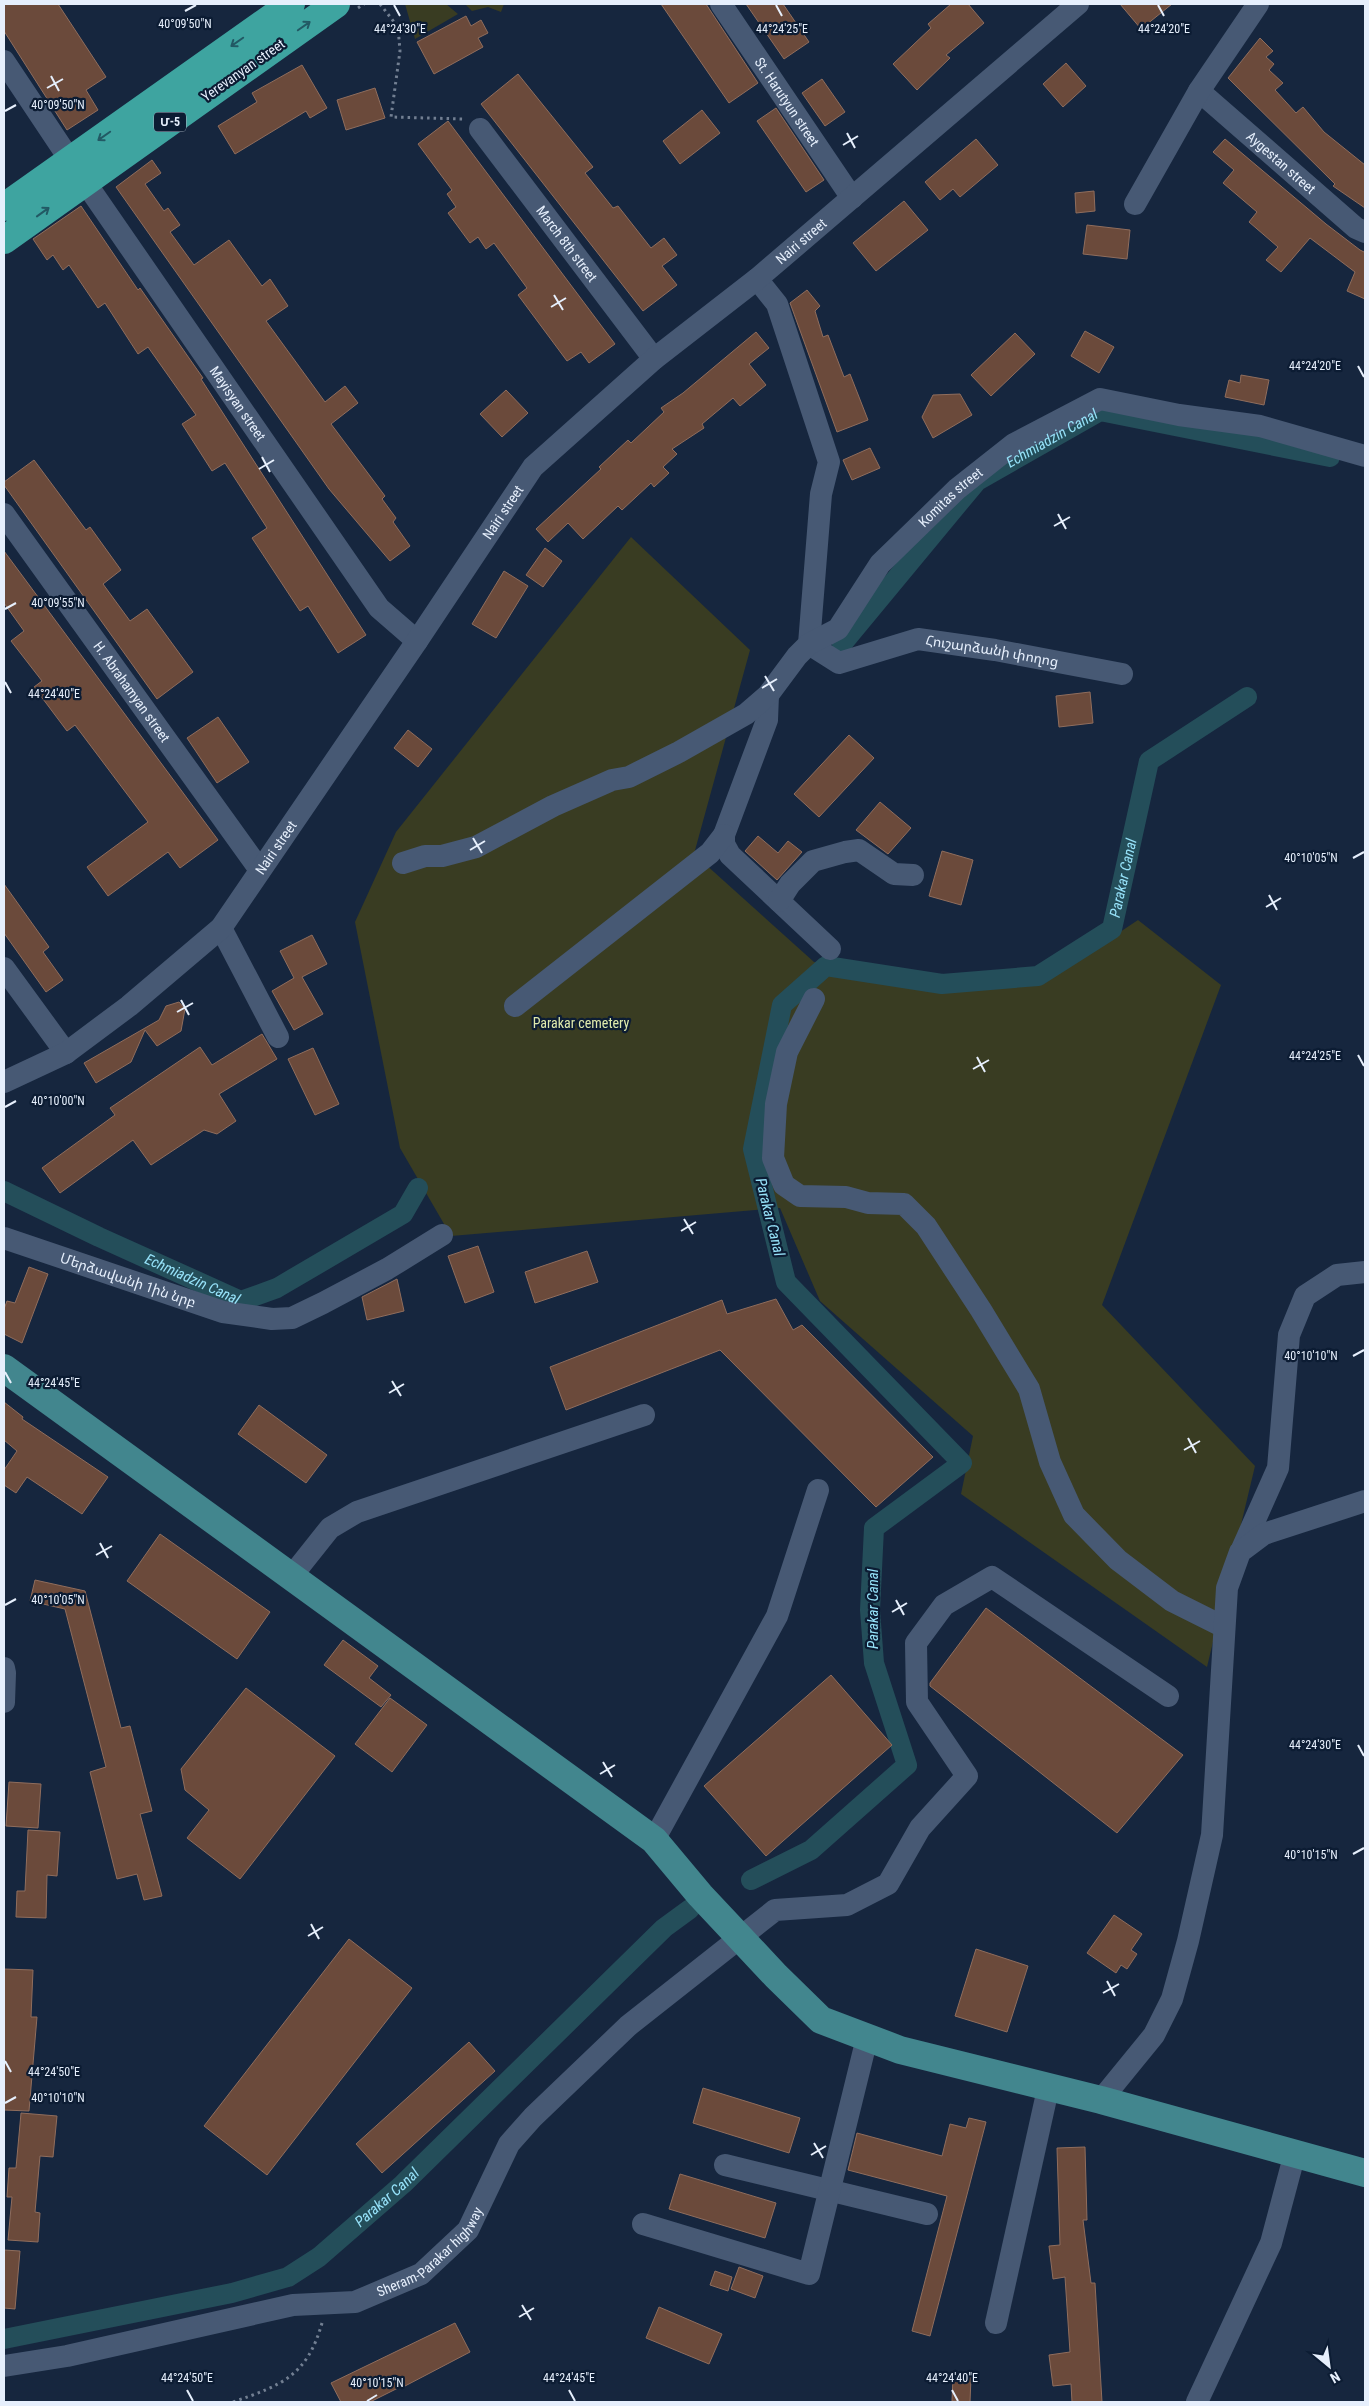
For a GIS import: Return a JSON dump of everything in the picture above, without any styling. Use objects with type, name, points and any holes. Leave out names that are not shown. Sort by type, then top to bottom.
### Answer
[{"type":"highway","name":"Yerevanyan street","points":[[4,207],[291,4]]},
{"type":"highway","name":"Yerevanyan street","points":[[4,240],[336,4]]},
{"type":"main road","points":[[4,1368],[654,1840],[700,1895],[821,2020],[900,2050],[1048,2089],[1101,2100],[1365,2173]]},
{"type":"street","name":"St. Harutyun street","points":[[721,4],[852,198]]},
{"type":"street","name":"Nairi street","points":[[4,1082],[66,1053],[129,1006],[221,928],[533,467],[654,359],[757,279],[1078,4]]},
{"type":"street","points":[[1135,204],[1199,91],[1258,4]]},
{"type":"street","points":[[4,61],[70,160]]},
{"type":"street","name":"Aygestan street","points":[[1199,91],[1356,228],[1365,232]]},
{"type":"street","name":"March 8th street","points":[[480,129],[654,359]]},
{"type":"street","name":"Mayisyan street","points":[[86,182],[379,608],[417,641]]},
{"type":"street","points":[[757,279],[777,304],[830,462],[821,494],[809,644]]},
{"type":"street","name":"Komitas street","points":[[403,863],[425,856],[442,856],[476,847],[553,806],[612,780],[629,777],[679,752],[746,714],[768,695],[797,656],[809,644],[838,629],[880,564],[957,489],[1014,444],[1100,399],[1179,415],[1260,426],[1365,456]]},
{"type":"street","name":"H. Abrahamyan street","points":[[4,514],[260,870]]},
{"type":"street","name":"Հուշարձանի փողոց","points":[[809,644],[839,662],[918,639],[995,650],[1122,674]]},
{"type":"street","points":[[516,1006],[710,853],[724,835],[767,720],[768,695]]},
{"type":"street","points":[[724,835],[724,844],[730,855],[830,949]]},
{"type":"street","points":[[779,901],[790,884],[813,862],[845,852],[859,850],[894,874],[913,875]]},
{"type":"street","points":[[221,928],[278,1037]]},
{"type":"street","points":[[4,968],[66,1053]]},
{"type":"street","points":[[814,999],[787,1052],[776,1104],[773,1158],[784,1185],[800,1196],[846,1197],[868,1202],[904,1204],[926,1226],[981,1310],[1029,1389],[1050,1462],[1074,1515],[1118,1560],[1172,1601],[1224,1627]]},
{"type":"street","name":"Մերձավանի 1ին նրբ","points":[[4,1238],[224,1312],[272,1319],[292,1318],[323,1303],[387,1269],[442,1235]]},
{"type":"street","points":[[1101,2100],[1154,2035],[1172,1999],[1188,1941],[1212,1834],[1228,1588],[1240,1552],[1278,1468],[1289,1335],[1305,1296],[1336,1276],[1365,1272]]},
{"type":"street","points":[[291,1577],[330,1528],[357,1512],[644,1415]]},
{"type":"street","points":[[654,1840],[777,1616],[818,1490]]},
{"type":"street","points":[[1240,1552],[1264,1534],[1365,1501]]},
{"type":"street","name":"Sheram-Parakar highway","points":[[4,2366],[67,2356],[293,2305],[355,2302],[421,2274],[468,2230],[509,2144],[533,2116],[628,2026],[775,1910],[847,1904],[888,1884],[920,1828],[967,1776],[917,1702],[916,1643],[944,1605],[992,1577],[1168,1696]]},
{"type":"street","points":[[4,1668],[6,1673],[4,1702]]},
{"type":"street","points":[[643,2224],[809,2274],[867,2038]]},
{"type":"street","points":[[996,2323],[1048,2089]]},
{"type":"street","points":[[1197,2402],[1271,2243],[1295,2153]]},
{"type":"street","points":[[725,2165],[829,2192],[927,2214]]},
{"type":"path","points":[[380,4],[398,27],[400,51],[391,117],[470,119],[480,129]]},
{"type":"path","points":[[233,2402],[261,2393],[294,2375],[316,2345],[327,2303]]},
{"type":"green space","points":[[405,4],[446,4],[458,14],[415,39]]},
{"type":"green space","points":[[465,4],[504,4],[501,12],[488,7],[472,11]]},
{"type":"green space","name":"Parakar cemetery","points":[[631,537],[750,650],[694,854],[814,962],[1042,984],[1138,920],[1221,985],[1102,1305],[1255,1466],[1207,1667],[961,1494],[973,1436],[820,1301],[780,1208],[451,1236],[400,1148],[355,922],[396,832]]},
{"type":"building","points":[[4,4],[58,4],[106,77],[86,90],[98,110],[67,130],[4,31]]},
{"type":"building","points":[[661,4],[706,4],[758,83],[729,103]]},
{"type":"building","points":[[746,4],[783,4],[809,42],[784,59]]},
{"type":"building","points":[[951,4],[968,4],[984,23],[946,55],[950,58],[917,90],[893,64],[931,28],[928,24]]},
{"type":"building","points":[[1120,4],[1172,4],[1141,29]]},
{"type":"building","points":[[466,16],[471,26],[481,20],[488,33],[478,38],[483,47],[434,74],[417,42]]},
{"type":"building","points":[[1260,38],[1273,51],[1266,57],[1274,64],[1269,70],[1283,83],[1275,90],[1296,113],[1303,107],[1324,132],[1365,165],[1365,208],[1333,186],[1335,184],[1228,78]]},
{"type":"building","points":[[1066,63],[1086,86],[1063,107],[1043,84]]},
{"type":"building","points":[[302,65],[327,108],[310,118],[306,111],[235,154],[218,126],[257,102],[252,93]]},
{"type":"building","points":[[518,74],[593,167],[585,173],[613,208],[618,206],[651,248],[664,238],[677,255],[662,266],[677,285],[643,311],[481,104]]},
{"type":"building","points":[[822,79],[845,112],[825,126],[802,93]]},
{"type":"building","points":[[375,88],[385,118],[346,130],[337,100]]},
{"type":"building","points":[[776,108],[824,180],[806,192],[757,121]]},
{"type":"building","points":[[702,110],[720,133],[680,164],[663,141]]},
{"type":"building","points":[[448,121],[615,344],[589,363],[581,352],[567,361],[518,295],[527,288],[494,243],[486,249],[478,237],[470,243],[448,213],[456,207],[447,194],[452,190],[418,144]]},
{"type":"building","points":[[976,139],[998,165],[960,197],[953,189],[940,200],[925,182]]},
{"type":"building","points":[[1225,139],[1326,224],[1360,250],[1364,252],[1365,250],[1365,299],[1347,291],[1355,272],[1310,238],[1281,272],[1266,260],[1278,247],[1249,222],[1257,212],[1223,183],[1234,170],[1213,152]]},
{"type":"building","points":[[152,160],[161,173],[145,184],[164,211],[168,208],[180,225],[170,232],[194,265],[229,240],[262,286],[270,279],[288,306],[266,321],[325,402],[345,386],[358,403],[331,424],[385,496],[382,499],[396,518],[393,522],[410,546],[390,561],[329,489],[116,187]]},
{"type":"building","points":[[1094,191],[1095,211],[1076,213],[1075,193]]},
{"type":"building","points":[[904,201],[928,230],[876,271],[853,243]]},
{"type":"building","points":[[81,206],[138,290],[140,288],[203,378],[201,379],[366,635],[338,653],[308,606],[300,611],[252,538],[267,528],[225,463],[212,471],[182,424],[196,415],[148,347],[138,354],[105,303],[98,308],[69,265],[63,270],[53,255],[47,260],[33,239]]},
{"type":"building","points":[[1087,225],[1130,230],[1127,259],[1083,254]]},
{"type":"building","points":[[807,290],[820,306],[815,311],[823,337],[828,335],[844,377],[850,374],[868,420],[837,432],[790,303]]},
{"type":"building","points":[[1085,331],[1114,347],[1099,373],[1071,356]]},
{"type":"building","points":[[756,332],[769,348],[749,364],[766,385],[740,406],[733,398],[702,424],[704,428],[672,449],[677,454],[663,467],[669,473],[654,487],[651,483],[622,510],[618,506],[583,539],[568,523],[548,542],[536,529],[601,469],[599,467],[628,440],[631,443],[664,412],[661,408],[683,393]]},
{"type":"building","points":[[1015,333],[1035,354],[991,396],[971,375]]},
{"type":"building","points":[[1241,375],[1269,380],[1264,405],[1225,397],[1229,380],[1240,383]]},
{"type":"building","points":[[506,390],[528,413],[502,437],[480,414]]},
{"type":"building","points":[[960,394],[972,415],[933,438],[922,417],[933,395]]},
{"type":"building","points":[[870,448],[880,468],[852,480],[843,460]]},
{"type":"building","points":[[34,460],[86,530],[90,527],[121,570],[103,584],[130,621],[147,609],[193,672],[157,699],[4,485],[4,482]]},
{"type":"building","points":[[545,548],[562,561],[543,587],[526,575]]},
{"type":"building","points":[[4,551],[218,840],[180,868],[168,852],[108,896],[87,867],[148,822],[75,725],[67,731],[34,687],[42,681],[11,641],[24,631],[4,603]]},
{"type":"building","points":[[504,571],[528,586],[496,638],[472,624]]},
{"type":"building","points":[[1090,692],[1093,723],[1059,727],[1056,696]]},
{"type":"building","points":[[218,717],[249,762],[217,783],[187,738]]},
{"type":"building","points":[[408,730],[432,749],[418,767],[394,748]]},
{"type":"building","points":[[849,735],[874,758],[819,817],[794,794]]},
{"type":"building","points":[[880,802],[911,828],[888,854],[856,830]]},
{"type":"building","points":[[758,836],[778,853],[788,841],[802,852],[777,880],[745,851]]},
{"type":"building","points":[[942,851],[973,860],[961,905],[929,896]]},
{"type":"building","points":[[4,884],[49,947],[43,952],[63,980],[46,992],[4,933]]},
{"type":"building","points":[[312,935],[327,964],[302,977],[323,1014],[294,1030],[272,991],[294,978],[280,951]]},
{"type":"building","points":[[179,1002],[185,1009],[181,1031],[157,1046],[145,1030],[131,1062],[96,1083],[84,1063],[159,1020],[166,1006]]},
{"type":"building","points":[[262,1034],[277,1059],[219,1094],[236,1121],[217,1134],[204,1130],[151,1165],[133,1140],[60,1193],[42,1168],[115,1115],[110,1108],[200,1047],[212,1065]]},
{"type":"building","points":[[313,1048],[339,1104],[315,1115],[288,1059]]},
{"type":"building","points":[[478,1246],[494,1292],[465,1303],[448,1256]]},
{"type":"building","points":[[587,1251],[598,1282],[535,1303],[525,1272]]},
{"type":"building","points":[[29,1267],[48,1274],[22,1343],[4,1334],[4,1309],[7,1301],[15,1303]]},
{"type":"building","points":[[397,1279],[404,1311],[367,1320],[362,1297]]},
{"type":"building","points":[[776,1299],[793,1330],[802,1325],[933,1457],[876,1507],[720,1350],[566,1410],[550,1367],[722,1300],[727,1314]]},
{"type":"building","points":[[4,1402],[23,1417],[22,1419],[108,1477],[82,1514],[27,1477],[16,1493],[4,1485],[4,1470],[17,1451],[4,1440]]},
{"type":"building","points":[[259,1405],[327,1455],[306,1483],[238,1434]]},
{"type":"building","points":[[160,1534],[270,1612],[237,1659],[127,1581]]},
{"type":"building","points":[[35,1580],[85,1591],[121,1728],[130,1726],[152,1811],[140,1814],[162,1896],[144,1900],[137,1874],[117,1879],[90,1772],[106,1767],[65,1609],[30,1601]]},
{"type":"building","points":[[986,1608],[1183,1755],[1117,1833],[930,1686],[930,1683]]},
{"type":"building","points":[[343,1640],[378,1666],[369,1678],[391,1695],[381,1707],[324,1665]]},
{"type":"building","points":[[831,1675],[892,1745],[766,1856],[704,1786]]},
{"type":"building","points":[[246,1688],[335,1756],[240,1879],[187,1838],[209,1810],[185,1790],[181,1769]]},
{"type":"building","points":[[390,1698],[427,1725],[392,1772],[355,1744]]},
{"type":"building","points":[[9,1782],[41,1784],[38,1828],[6,1826]]},
{"type":"building","points":[[28,1830],[60,1832],[57,1876],[47,1875],[46,1918],[16,1917],[17,1891],[25,1891]]},
{"type":"building","points":[[1114,1915],[1142,1934],[1131,1950],[1137,1954],[1127,1969],[1121,1965],[1116,1973],[1087,1953]]},
{"type":"building","points":[[349,1939],[412,1988],[267,2175],[204,2126]]},
{"type":"building","points":[[976,1949],[1028,1966],[1007,2032],[955,2016]]},
{"type":"building","points":[[4,1969],[33,1970],[31,2017],[37,2017],[29,2111],[4,2110]]},
{"type":"building","points":[[469,2042],[495,2071],[382,2173],[356,2144]]},
{"type":"building","points":[[703,2088],[800,2118],[789,2153],[693,2123]]},
{"type":"building","points":[[21,2113],[57,2116],[53,2157],[40,2156],[35,2212],[40,2213],[38,2242],[8,2240],[12,2197],[7,2197],[9,2168],[16,2168]]},
{"type":"building","points":[[969,2118],[986,2122],[930,2336],[912,2331],[947,2196],[848,2170],[857,2133],[942,2156],[950,2124],[966,2128]]},
{"type":"building","points":[[1085,2147],[1087,2220],[1083,2220],[1091,2283],[1095,2283],[1102,2402],[1072,2402],[1071,2384],[1053,2386],[1049,2355],[1070,2352],[1065,2277],[1053,2279],[1049,2246],[1060,2245],[1057,2148]]},
{"type":"building","points":[[680,2174],[776,2203],[765,2238],[669,2209]]},
{"type":"building","points":[[4,2250],[20,2251],[15,2309],[4,2308]]},
{"type":"building","points":[[739,2267],[763,2276],[755,2298],[731,2289]]},
{"type":"building","points":[[715,2271],[732,2277],[728,2291],[710,2285]]},
{"type":"building","points":[[659,2307],[722,2334],[709,2364],[646,2338]]},
{"type":"building","points":[[455,2323],[470,2352],[370,2402],[341,2402],[331,2383]]},
{"type":"building","points":[[953,2376],[971,2377],[970,2402],[952,2401]]},
{"type":"waterway","name":"Echmiadzin Canal","points":[[842,644],[977,481],[1100,411],[1330,457]]},
{"type":"waterway","name":"Parakar Canal","points":[[751,1880],[811,1850],[907,1765],[874,1663],[870,1610],[874,1528],[962,1463],[786,1282],[753,1149],[782,1005],[826,966],[942,984],[1038,976],[1112,929],[1149,761],[1247,697]]},
{"type":"waterway","name":"Echmiadzin Canal","points":[[4,1191],[99,1237],[241,1301],[277,1288],[403,1214],[418,1188]]},
{"type":"waterway","name":"Parakar Canal","points":[[4,2339],[232,2293],[288,2277],[319,2257],[403,2184],[664,1928],[690,1909]]}]
